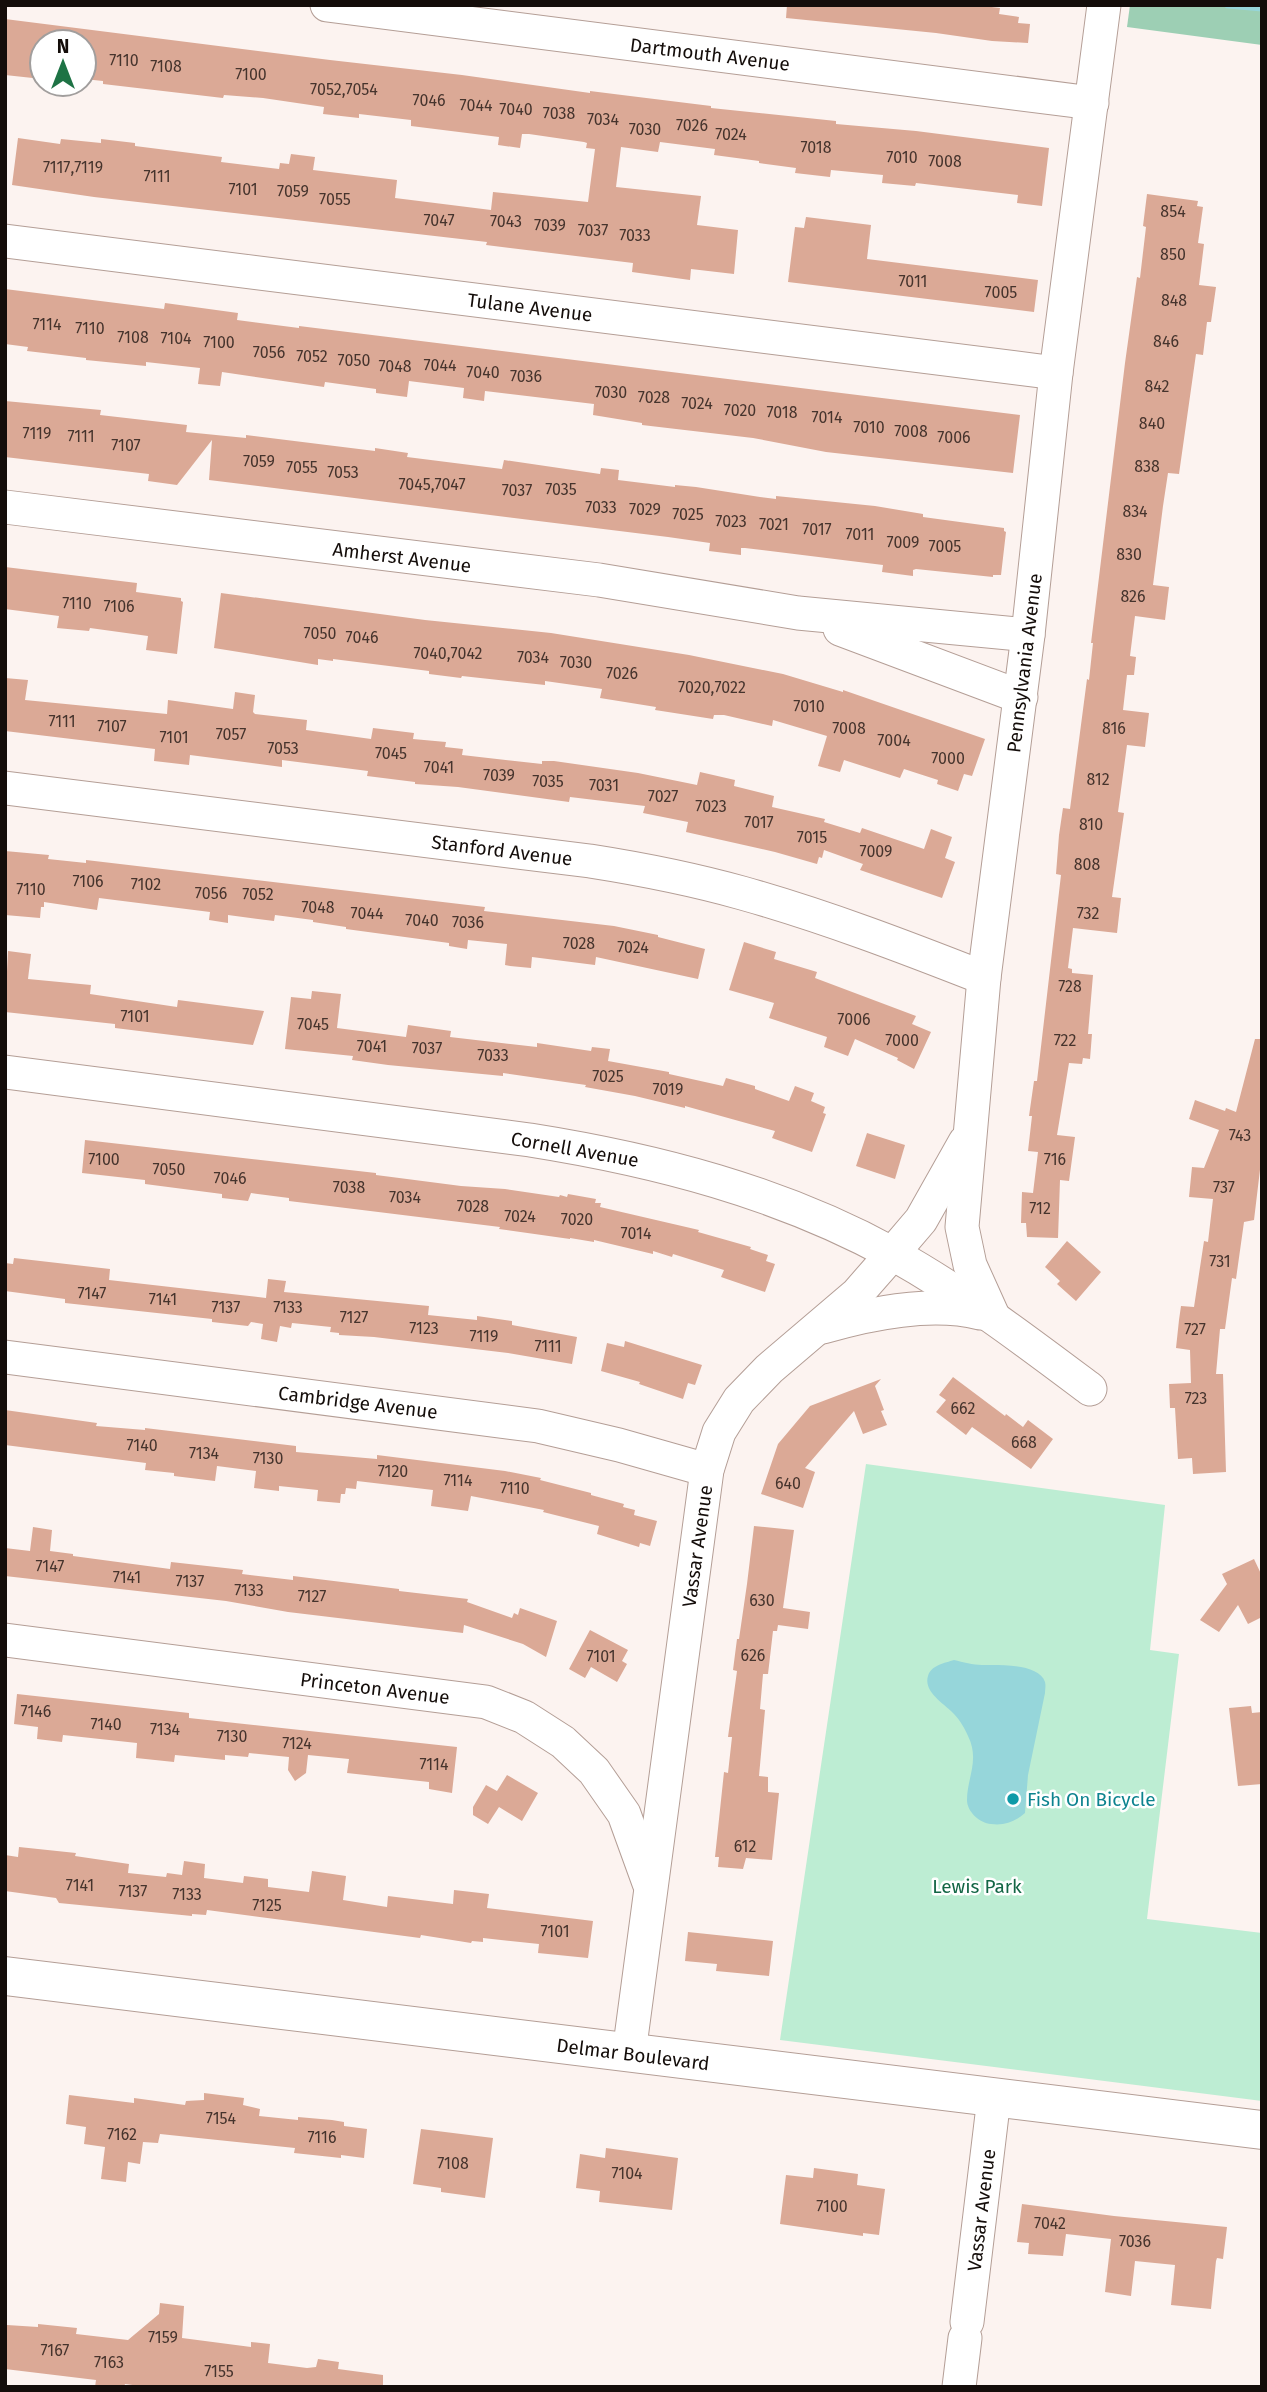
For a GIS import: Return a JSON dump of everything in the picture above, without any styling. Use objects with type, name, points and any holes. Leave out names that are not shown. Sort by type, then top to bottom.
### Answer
[{"type":"main road","name":"Delmar Boulevard","points":[[5,1976],[1262,2130]]},
{"type":"street","name":"Dartmouth Avenue","points":[[327,5],[1092,103]]},
{"type":"street","name":"Pennsylvania Avenue","points":[[993,1316],[970,1265],[962,1227],[984,978],[1021,697],[1056,373],[1102,16]]},
{"type":"street","name":"Tulane Avenue","points":[[5,241],[1056,373]]},
{"type":"street","name":"Amherst Avenue","points":[[5,508],[599,580],[798,613],[1028,635]]},
{"type":"street","name":"Amherst Avenue","points":[[798,613],[1021,697]]},
{"type":"street","name":"Stanford Avenue","points":[[5,788],[590,861],[664,873],[817,916],[984,978]]},
{"type":"street","name":"Cornell Avenue","points":[[5,1072],[516,1138],[612,1153],[757,1193],[827,1222],[892,1254],[993,1316],[1090,1389]]},
{"type":"street","name":"Vassar Avenue","points":[[629,2053],[707,1470],[719,1432],[739,1400],[769,1369],[857,1294],[921,1220],[971,1131]]},
{"type":"street","points":[[818,1329],[862,1316],[942,1308],[965,1309],[993,1316]]},
{"type":"street","name":"Cambridge Avenue","points":[[5,1357],[538,1426],[619,1444],[707,1470]]},
{"type":"street","name":"Princeton Avenue","points":[[5,1640],[486,1702],[524,1717],[564,1742],[594,1771],[624,1814],[651,1889]]},
{"type":"street","name":"Vassar Avenue","points":[[959,2387],[994,2098]]},
{"type":"green space","points":[[1130,5],[1262,5],[1262,45],[1127,27]]},
{"type":"green space","name":"Lewis Park","points":[[866,1464],[1165,1505],[1150,1650],[1179,1654],[1147,1919],[1262,1933],[1262,2101],[780,2040]]},
{"type":"water","points":[[954,1660],[1026,1668],[1035,1671],[1045,1682],[1028,1775],[1025,1813],[1010,1822],[983,1822],[972,1813],[968,1804],[973,1753],[967,1733],[954,1714],[932,1692],[927,1682],[932,1669]]},
{"type":"building","points":[[787,5],[975,5],[1000,8],[999,14],[1019,17],[1018,23],[1030,24],[1028,43],[786,18]]},
{"type":"building","points":[[5,19],[76,28],[28,28],[28,77],[5,75]]},
{"type":"building","points":[[98,31],[711,108],[836,121],[836,124],[1049,148],[1042,206],[1017,203],[1018,195],[916,183],[915,186],[882,183],[883,175],[831,170],[830,177],[795,173],[796,168],[714,155],[715,149],[660,142],[658,152],[621,147],[616,187],[701,196],[697,225],[738,230],[734,274],[691,269],[690,280],[632,272],[633,263],[486,245],[487,242],[94,197],[12,185],[18,138],[60,144],[61,139],[101,143],[101,139],[222,157],[221,162],[279,169],[280,163],[289,164],[291,154],[315,157],[313,170],[397,180],[395,198],[491,210],[493,192],[588,202],[595,149],[586,148],[587,143],[584,142],[522,134],[520,148],[498,145],[499,137],[411,126],[411,120],[359,114],[359,118],[323,114],[324,107],[263,98],[224,95],[223,98],[103,84],[103,81],[98,80]]},
{"type":"building","points":[[1147,194],[1198,201],[1197,206],[1203,207],[1198,243],[1204,244],[1199,285],[1216,287],[1211,322],[1207,322],[1203,355],[1196,354],[1179,474],[1168,473],[1153,585],[1169,587],[1165,620],[1135,616],[1130,656],[1136,657],[1134,675],[1127,675],[1123,710],[1149,713],[1145,747],[1127,745],[1118,812],[1124,813],[1112,897],[1121,898],[1117,933],[1073,928],[1068,968],[1072,969],[1072,973],[1093,975],[1088,1034],[1092,1034],[1090,1059],[1083,1058],[1082,1064],[1069,1063],[1057,1135],[1075,1137],[1069,1181],[1060,1180],[1058,1238],[1027,1237],[1026,1223],[1021,1223],[1022,1192],[1033,1193],[1038,1152],[1028,1151],[1032,1116],[1029,1116],[1034,1081],[1037,1081],[1061,875],[1056,874],[1059,835],[1063,808],[1070,809],[1087,679],[1089,680],[1091,643],[1125,363],[1137,277],[1140,278]]},
{"type":"building","points":[[806,217],[871,225],[867,259],[1038,280],[1034,312],[788,282],[795,227],[804,228]]},
{"type":"building","points":[[5,289],[164,309],[165,303],[238,313],[237,320],[1020,415],[1013,473],[826,452],[753,438],[642,425],[593,415],[594,404],[485,391],[484,401],[463,398],[464,388],[409,381],[407,397],[376,393],[376,389],[325,382],[324,387],[222,372],[220,386],[198,384],[200,368],[146,362],[146,366],[86,360],[27,351],[28,347],[5,344]]},
{"type":"building","points":[[5,401],[101,410],[100,415],[187,425],[186,432],[246,438],[246,435],[375,451],[375,448],[408,453],[407,457],[502,469],[504,460],[600,474],[601,468],[619,470],[618,480],[696,487],[776,499],[776,496],[875,506],[923,514],[923,517],[1004,528],[1006,532],[1001,575],[993,577],[916,569],[913,570],[913,576],[882,572],[883,565],[745,548],[741,548],[741,555],[709,551],[710,543],[668,537],[209,480],[212,440],[177,485],[148,481],[149,474],[5,457]]},
{"type":"building","points":[[5,567],[137,583],[136,592],[181,598],[183,602],[177,654],[146,650],[148,636],[90,628],[89,631],[57,628],[59,616],[5,609]]},
{"type":"building","points":[[221,593],[425,620],[551,633],[689,655],[783,674],[843,690],[985,739],[972,776],[964,774],[958,791],[937,784],[938,780],[904,769],[900,778],[844,760],[840,772],[818,766],[827,736],[773,720],[772,726],[724,715],[714,715],[713,719],[655,710],[656,707],[600,698],[602,689],[545,681],[545,685],[461,678],[429,674],[429,671],[333,659],[318,659],[318,665],[214,648]]},
{"type":"building","points":[[5,678],[28,680],[25,700],[167,714],[168,700],[233,709],[235,692],[255,695],[255,714],[307,720],[306,730],[371,739],[373,728],[414,733],[413,739],[446,742],[445,747],[463,749],[462,755],[542,764],[542,761],[554,761],[697,785],[700,772],[735,780],[734,786],[774,796],[772,807],[825,819],[824,822],[860,833],[862,828],[924,849],[931,829],[952,837],[945,858],[955,862],[942,898],[860,870],[863,864],[824,850],[817,864],[686,832],[688,822],[643,813],[645,806],[570,797],[569,802],[415,784],[367,776],[368,771],[282,760],[282,767],[190,755],[189,765],[154,761],[155,749],[5,731]]},
{"type":"building","points":[[5,851],[49,855],[48,859],[86,863],[86,860],[485,907],[484,911],[614,926],[705,949],[698,979],[596,957],[595,965],[532,957],[531,968],[510,966],[505,965],[507,944],[468,940],[467,949],[449,946],[449,943],[346,929],[313,920],[275,915],[274,921],[228,915],[228,923],[209,920],[210,912],[99,898],[97,910],[44,902],[40,918],[5,915]]},
{"type":"building","points":[[744,942],[776,952],[774,959],[817,972],[815,978],[916,1016],[912,1024],[931,1032],[914,1069],[897,1060],[898,1058],[855,1039],[848,1056],[824,1047],[827,1037],[769,1018],[774,1003],[729,990]]},
{"type":"building","points":[[8,951],[31,954],[28,979],[91,985],[90,994],[177,1007],[178,1000],[264,1011],[253,1045],[115,1028],[115,1024],[5,1012]]},
{"type":"building","points":[[312,991],[341,994],[337,1028],[406,1037],[408,1025],[451,1031],[450,1037],[537,1047],[537,1043],[591,1051],[592,1047],[610,1049],[608,1061],[669,1072],[723,1086],[726,1078],[755,1086],[755,1089],[789,1101],[795,1086],[814,1093],[811,1101],[825,1107],[823,1113],[826,1114],[812,1152],[772,1138],[775,1131],[685,1106],[585,1087],[586,1085],[503,1073],[503,1076],[388,1065],[352,1060],[353,1056],[285,1049],[291,997],[311,999]]},
{"type":"building","points":[[1255,1039],[1262,1039],[1262,1153],[1254,1220],[1244,1222],[1225,1329],[1220,1329],[1216,1374],[1223,1374],[1226,1472],[1193,1474],[1192,1458],[1178,1459],[1175,1408],[1170,1408],[1169,1384],[1191,1383],[1190,1350],[1176,1348],[1179,1320],[1181,1306],[1194,1307],[1204,1241],[1208,1242],[1213,1199],[1189,1197],[1192,1167],[1204,1168],[1219,1130],[1189,1119],[1195,1100],[1225,1111],[1226,1108],[1236,1112]]},
{"type":"building","points":[[867,1133],[905,1145],[895,1179],[856,1166]]},
{"type":"building","points":[[85,1140],[376,1173],[461,1186],[559,1197],[567,1197],[568,1194],[596,1199],[595,1203],[601,1203],[600,1207],[699,1230],[698,1232],[751,1247],[750,1249],[768,1255],[766,1261],[775,1264],[765,1292],[721,1277],[724,1270],[673,1254],[672,1257],[653,1251],[653,1254],[594,1240],[289,1201],[289,1198],[251,1193],[248,1201],[222,1198],[222,1194],[145,1184],[145,1180],[82,1173]]},
{"type":"building","points":[[1067,1241],[1101,1272],[1076,1301],[1057,1284],[1060,1281],[1045,1267]]},
{"type":"building","points":[[14,1258],[110,1269],[109,1280],[266,1298],[268,1279],[286,1281],[284,1292],[429,1306],[428,1315],[477,1320],[477,1316],[512,1321],[512,1325],[577,1337],[572,1364],[508,1353],[339,1335],[330,1332],[331,1327],[292,1323],[291,1328],[280,1326],[277,1342],[261,1339],[263,1324],[251,1322],[248,1326],[212,1322],[212,1319],[65,1303],[65,1299],[5,1291],[5,1263],[13,1264]]},
{"type":"building","points":[[625,1341],[702,1365],[695,1385],[688,1383],[683,1399],[639,1384],[640,1382],[601,1371],[607,1343],[624,1347]]},
{"type":"building","points":[[953,1377],[1005,1416],[1006,1414],[1023,1427],[1028,1420],[1053,1439],[1031,1469],[972,1427],[966,1435],[936,1412],[946,1400],[939,1395]]},
{"type":"building","points":[[881,1379],[875,1386],[887,1425],[863,1434],[854,1411],[805,1468],[815,1472],[803,1508],[761,1494],[778,1444],[810,1406]]},
{"type":"building","points":[[5,1410],[97,1423],[96,1426],[145,1428],[296,1446],[296,1452],[377,1459],[377,1455],[505,1471],[541,1478],[540,1480],[591,1493],[624,1504],[623,1507],[635,1510],[634,1515],[657,1521],[650,1546],[640,1543],[639,1547],[597,1534],[599,1526],[543,1512],[544,1510],[471,1496],[468,1511],[431,1506],[433,1490],[357,1481],[356,1489],[346,1488],[345,1494],[341,1494],[340,1503],[317,1501],[318,1490],[279,1486],[279,1491],[254,1488],[256,1471],[217,1466],[215,1481],[145,1470],[146,1463],[5,1445]]},
{"type":"building","points":[[754,1526],[794,1530],[783,1608],[810,1612],[808,1629],[778,1625],[777,1631],[773,1631],[768,1674],[763,1674],[760,1709],[765,1710],[759,1776],[768,1777],[768,1792],[779,1793],[772,1860],[746,1858],[743,1869],[718,1867],[719,1857],[715,1857],[724,1772],[728,1773],[732,1737],[728,1737],[737,1671],[733,1670]]},
{"type":"building","points":[[33,1527],[52,1530],[50,1551],[73,1556],[170,1569],[171,1562],[243,1570],[242,1574],[293,1580],[293,1576],[399,1589],[468,1599],[467,1602],[512,1618],[514,1613],[518,1615],[520,1608],[557,1621],[546,1657],[523,1644],[464,1625],[463,1633],[288,1612],[226,1601],[5,1576],[5,1548],[30,1551]]},
{"type":"building","points":[[1254,1559],[1262,1576],[1262,1617],[1248,1624],[1238,1605],[1219,1632],[1200,1620],[1227,1584],[1222,1574]]},
{"type":"building","points":[[590,1630],[628,1650],[622,1661],[627,1664],[617,1682],[591,1667],[585,1678],[569,1669]]},
{"type":"building","points":[[17,1694],[189,1713],[189,1718],[457,1747],[452,1793],[429,1789],[429,1782],[347,1773],[349,1759],[308,1755],[306,1773],[295,1781],[288,1770],[289,1757],[249,1753],[248,1757],[225,1755],[225,1760],[175,1755],[174,1762],[136,1758],[137,1743],[63,1735],[62,1742],[37,1739],[38,1727],[14,1724]]},
{"type":"building","points":[[1251,1706],[1252,1713],[1262,1712],[1262,1784],[1238,1786],[1229,1708]]},
{"type":"building","points":[[507,1775],[538,1793],[522,1821],[499,1807],[488,1824],[473,1815],[473,1807],[486,1785],[497,1791]]},
{"type":"building","points":[[19,1847],[76,1853],[75,1856],[129,1864],[128,1873],[166,1877],[167,1873],[182,1875],[184,1861],[205,1864],[204,1878],[243,1883],[244,1876],[268,1879],[268,1887],[309,1892],[312,1871],[346,1876],[343,1900],[387,1907],[388,1896],[453,1904],[454,1890],[489,1894],[487,1908],[593,1921],[588,1958],[538,1953],[539,1944],[483,1938],[483,1942],[471,1943],[207,1910],[206,1915],[192,1916],[59,1903],[56,1898],[5,1891],[5,1855],[18,1857]]},
{"type":"building","points":[[688,1932],[773,1941],[769,1976],[716,1971],[717,1964],[685,1961]]},
{"type":"building","points":[[204,2093],[244,2098],[243,2105],[260,2109],[259,2116],[332,2120],[344,2122],[344,2126],[367,2129],[364,2158],[294,2153],[295,2148],[160,2134],[158,2143],[143,2142],[140,2164],[128,2162],[126,2182],[101,2179],[105,2147],[84,2144],[86,2127],[66,2124],[69,2095],[134,2103],[134,2098],[185,2105],[186,2101],[204,2100]]},
{"type":"building","points":[[421,2129],[493,2138],[485,2198],[441,2192],[441,2188],[413,2184]]},
{"type":"building","points":[[606,2148],[678,2158],[672,2210],[599,2202],[600,2191],[576,2188],[580,2154],[605,2158]]},
{"type":"building","points":[[814,2168],[858,2174],[857,2185],[885,2189],[879,2235],[863,2233],[863,2236],[780,2224],[786,2175],[813,2178]]},
{"type":"building","points":[[1022,2204],[1227,2227],[1223,2259],[1217,2258],[1216,2261],[1211,2309],[1171,2305],[1175,2265],[1135,2261],[1131,2296],[1105,2292],[1111,2239],[1066,2234],[1063,2256],[1028,2254],[1029,2243],[1017,2242]]},
{"type":"building","points":[[160,2303],[184,2306],[182,2338],[251,2347],[251,2342],[270,2344],[268,2363],[307,2368],[316,2367],[318,2359],[339,2362],[338,2369],[383,2375],[383,2387],[147,2387],[125,2384],[124,2387],[95,2387],[96,2380],[5,2369],[7,2325],[38,2327],[38,2324],[77,2328],[76,2334],[128,2340],[159,2314]]},
{"type":"waterway","points":[[1228,5],[1262,8]]},
{"type":"place","name":"Fish On Bicycle","points":[[1013,1799]]}]
